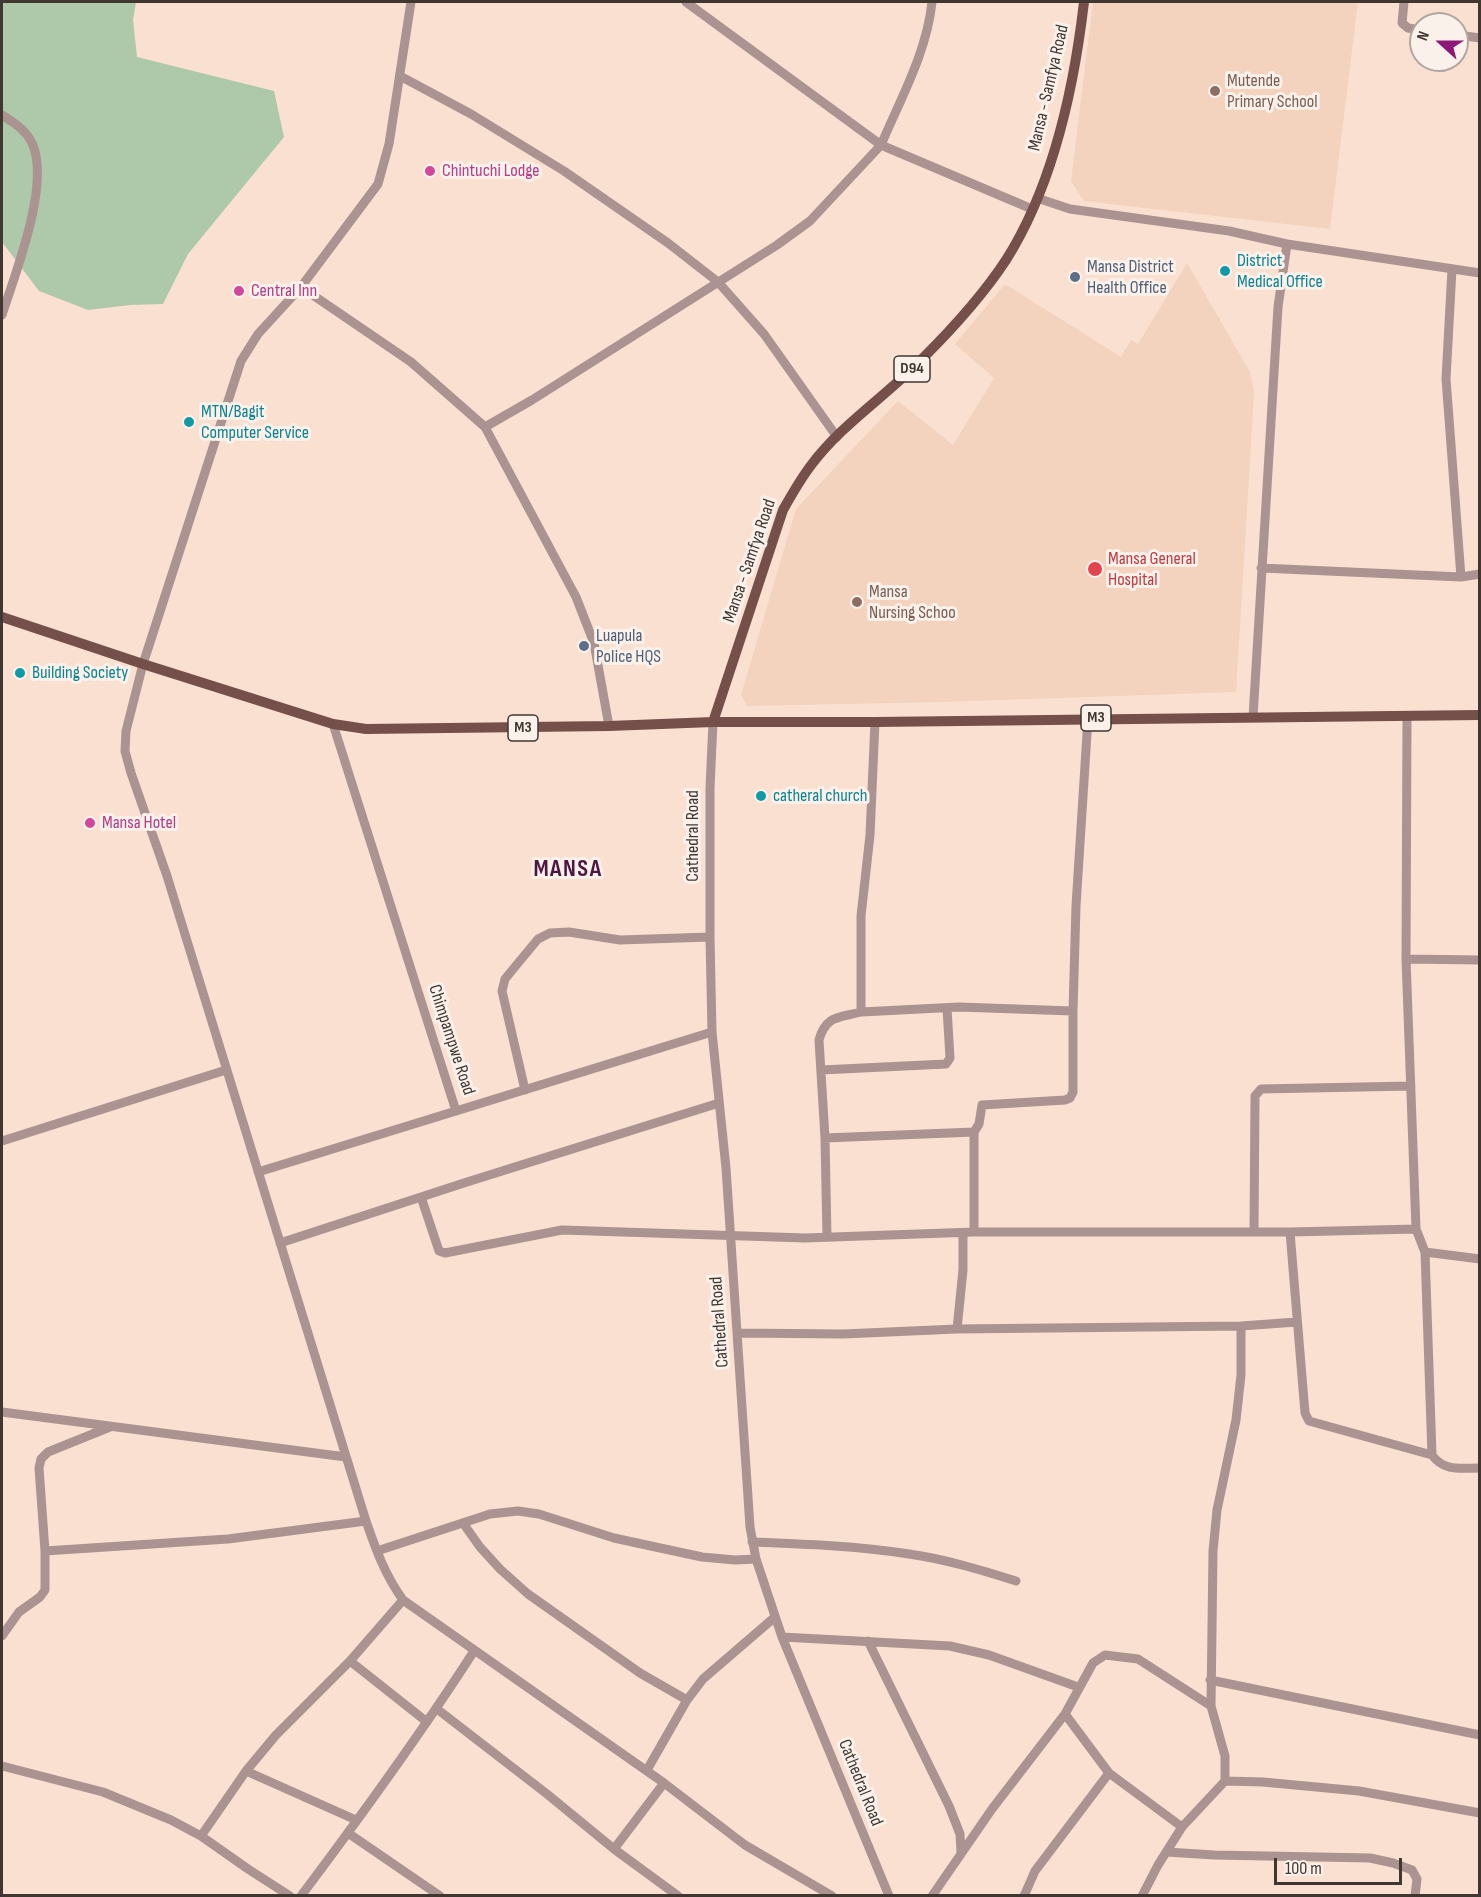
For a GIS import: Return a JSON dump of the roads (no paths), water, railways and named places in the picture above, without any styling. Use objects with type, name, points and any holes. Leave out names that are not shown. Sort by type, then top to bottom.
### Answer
[{"type":"main road","name":"Mansa - Samfya Road","points":[[713,722],[783,510],[796,486],[813,462],[837,437],[923,358],[969,307],[1005,261],[1032,209],[1061,128],[1084,2]]},
{"type":"main road","name":"M3","points":[[2,617],[333,724],[366,729],[609,726],[713,722],[1479,715]]},
{"type":"street","points":[[411,2],[389,144],[378,184],[301,287],[258,334],[241,361],[143,664],[126,731],[125,751],[167,876],[279,1243],[383,1569],[403,1600],[664,1782],[745,1845],[832,1896]]},
{"type":"street","points":[[686,2],[881,145],[1032,209]]},
{"type":"street","points":[[485,427],[532,400],[777,245],[810,221],[881,145],[916,65],[931,15],[932,2]]},
{"type":"street","points":[[1404,2],[1402,23],[1409,28]]},
{"type":"street","points":[[1478,38],[1479,26]]},
{"type":"street","points":[[400,76],[471,114],[564,171],[668,243],[718,282],[764,334],[837,437]]},
{"type":"street","points":[[2,115],[22,129],[32,144],[37,159],[37,182],[29,228],[2,315]]},
{"type":"street","points":[[1037,198],[1077,210],[1229,231],[1287,244],[1479,273]]},
{"type":"street","points":[[1253,717],[1278,307],[1287,244]]},
{"type":"street","points":[[1452,269],[1446,379],[1461,577]]},
{"type":"street","points":[[301,287],[411,362],[485,427],[576,597],[594,643],[609,726]]},
{"type":"street","points":[[1261,568],[1461,577],[1479,574]]},
{"type":"street","points":[[1407,716],[1406,958],[1416,1229],[1425,1252],[1432,1455]]},
{"type":"street","points":[[974,1232],[974,1132],[980,1124],[984,1103],[1065,1100],[1070,1098],[1073,1092],[1076,906],[1088,718]]},
{"type":"street","name":"Cathedral Road","points":[[713,722],[710,788],[712,1032],[731,1236],[747,1507],[752,1542],[782,1637],[889,1896]]},
{"type":"street","points":[[861,1012],[861,916],[870,835],[875,722]]},
{"type":"street","name":"Chimpampwe Road","points":[[333,724],[456,1111],[712,1032]]},
{"type":"street","points":[[525,1090],[502,992],[505,979],[538,939],[550,933],[569,932],[620,940],[710,937]]},
{"type":"street","points":[[1406,958],[1479,960]]},
{"type":"street","points":[[827,1237],[825,1138],[819,1040],[828,1021],[861,1012],[947,1008],[1073,1011]]},
{"type":"street","points":[[821,1070],[946,1064],[950,1058],[947,1008]]},
{"type":"street","points":[[2,1141],[226,1070]]},
{"type":"street","points":[[1254,1232],[1255,1096],[1257,1092],[1261,1089],[1411,1086]]},
{"type":"street","points":[[279,1243],[719,1103]]},
{"type":"street","points":[[258,1172],[456,1111]]},
{"type":"street","points":[[825,1138],[974,1132]]},
{"type":"street","points":[[421,1197],[438,1251],[442,1252],[562,1230],[827,1237],[974,1232],[1290,1232],[1416,1229]]},
{"type":"street","points":[[1290,1232],[1305,1413],[1309,1420],[1432,1455],[1444,1467],[1479,1468]]},
{"type":"street","points":[[957,1329],[963,1270],[963,1233]]},
{"type":"street","points":[[1425,1252],[1479,1259]]},
{"type":"street","points":[[737,1333],[843,1334],[957,1329],[1240,1326],[1297,1323]]},
{"type":"street","points":[[1142,1896],[1182,1827],[1225,1781],[1225,1756],[1211,1706],[1213,1551],[1217,1510],[1236,1420],[1241,1375],[1240,1326]]},
{"type":"street","points":[[2,1412],[346,1457]]},
{"type":"street","points":[[2,1636],[19,1612],[40,1597],[45,1590],[45,1551],[39,1468],[41,1459],[57,1447],[114,1425]]},
{"type":"street","points":[[376,1551],[490,1514],[518,1511],[538,1514],[614,1538],[702,1557],[756,1559]]},
{"type":"street","points":[[45,1551],[228,1539],[366,1521]]},
{"type":"street","points":[[463,1523],[493,1562],[528,1594],[640,1673],[687,1700]]},
{"type":"street","points":[[752,1542],[868,1549],[910,1554],[969,1566],[1016,1581]]},
{"type":"street","points":[[201,1836],[246,1771],[276,1735],[350,1660],[403,1600]]},
{"type":"street","points":[[647,1770],[687,1700],[703,1679],[775,1617]]},
{"type":"street","points":[[782,1637],[950,1646],[989,1655],[1078,1687]]},
{"type":"street","points":[[868,1641],[950,1806],[960,1834],[961,1852]]},
{"type":"street","points":[[301,1896],[428,1722],[474,1651]]},
{"type":"street","points":[[932,1896],[961,1852],[1065,1714],[1078,1687],[1098,1658],[1105,1655],[1138,1659],[1211,1706]]},
{"type":"street","points":[[350,1660],[428,1722]]},
{"type":"street","points":[[1210,1680],[1479,1735]]},
{"type":"street","points":[[437,1709],[614,1849],[678,1896]]},
{"type":"street","points":[[1065,1714],[1109,1773],[1182,1827]]},
{"type":"street","points":[[2,1766],[103,1792],[171,1820],[201,1836],[290,1896]]},
{"type":"street","points":[[246,1771],[356,1820]]},
{"type":"street","points":[[1024,1896],[1035,1871],[1109,1773]]},
{"type":"street","points":[[1225,1781],[1263,1782],[1359,1791],[1479,1813]]},
{"type":"street","points":[[614,1849],[664,1782]]},
{"type":"street","points":[[348,1833],[440,1896]]},
{"type":"street","points":[[1167,1852],[1370,1858],[1412,1870],[1417,1879],[1415,1896]]},
{"type":"place","name":"Mutende Primary School","points":[[1215,91]]},
{"type":"place","name":"Chintuchi Lodge","points":[[430,171]]},
{"type":"place","name":"District Medical Office","points":[[1225,271]]},
{"type":"place","name":"Mansa District Health Office","points":[[1075,277]]},
{"type":"place","name":"Central Inn","points":[[239,291]]},
{"type":"place","name":"MTN/Bagit Computer Service","points":[[189,422]]},
{"type":"place","name":"Mansa General Hospital","points":[[1095,569]]},
{"type":"place","name":"Mansa Nursing Schoo","points":[[857,602]]},
{"type":"place","name":"Luapula Police HQS","points":[[584,646]]},
{"type":"place","name":"Building Society","points":[[20,673]]},
{"type":"place","name":"catheral church","points":[[761,796]]},
{"type":"place","name":"Mansa Hotel","points":[[90,823]]},
{"type":"district","name":"MANSA","points":[[568,870]]}]
